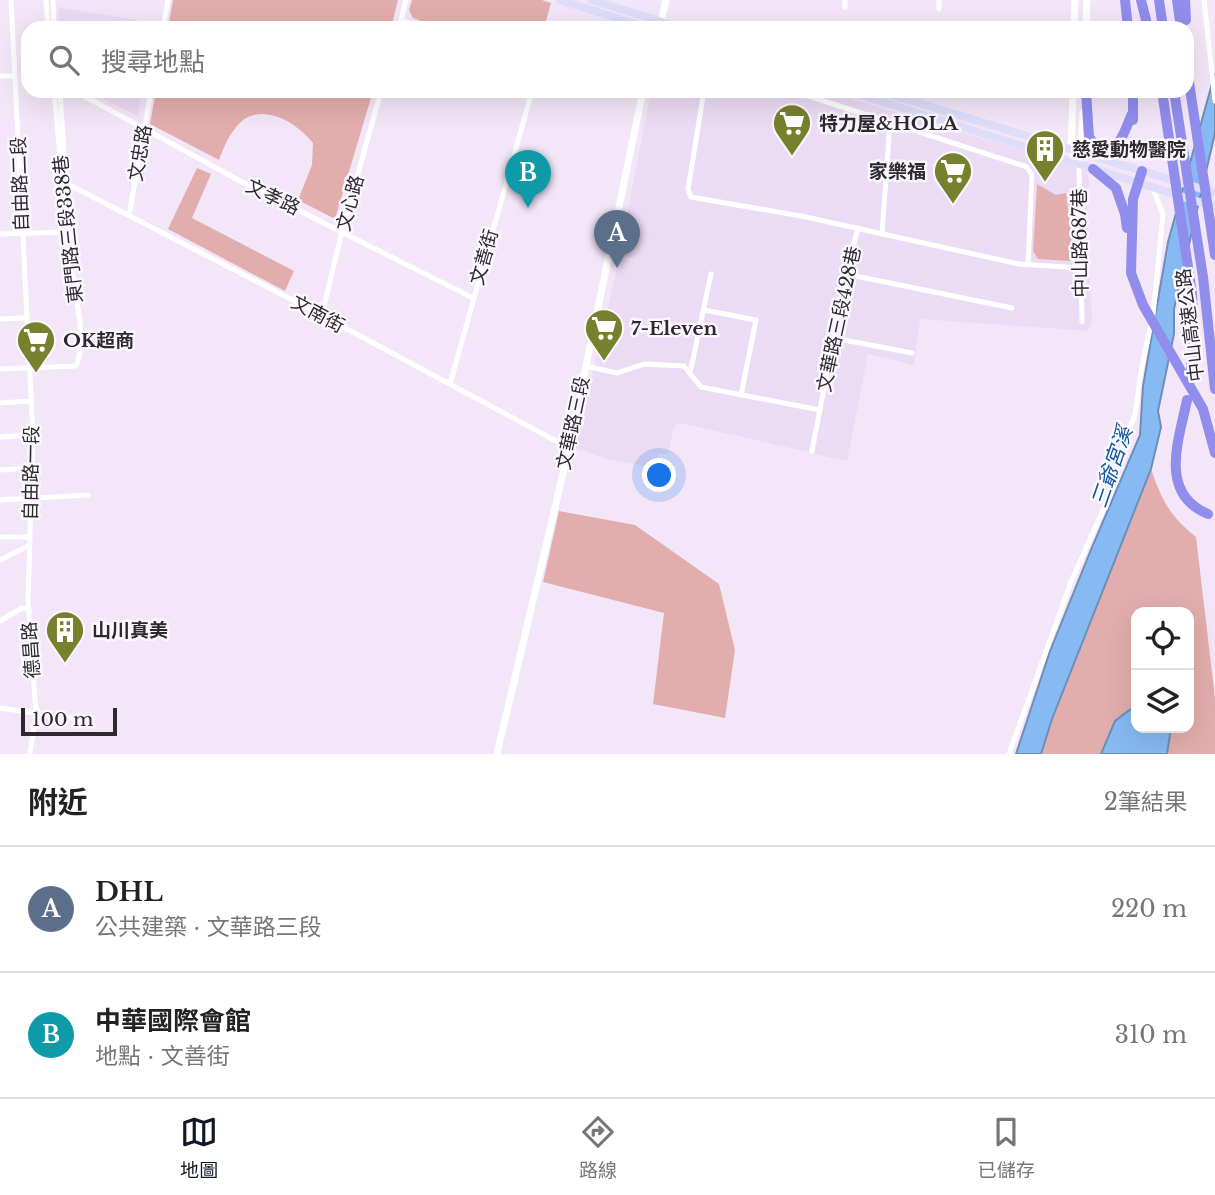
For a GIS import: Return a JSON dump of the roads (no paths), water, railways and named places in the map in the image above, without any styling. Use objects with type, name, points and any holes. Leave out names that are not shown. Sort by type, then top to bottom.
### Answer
[{"type":"highway","points":[[1125,0],[1127,21]]},
{"type":"highway","points":[[1141,0],[1147,21]]},
{"type":"highway","points":[[1159,0],[1162,21]]},
{"type":"highway","points":[[1177,0],[1182,21]]},
{"type":"highway","points":[[1184,21],[1185,0]]},
{"type":"highway","points":[[1086,98],[1089,137],[1097,148],[1108,148],[1119,142],[1127,132],[1132,114]]},
{"type":"highway","points":[[1097,157],[1124,144],[1132,130],[1133,98]]},
{"type":"highway","points":[[1163,98],[1191,279],[1194,315],[1191,369]]},
{"type":"highway","name":"中山高速公路","points":[[1175,98],[1203,277],[1215,389]]},
{"type":"highway","name":"中山高速公路","points":[[1191,98],[1215,255]]},
{"type":"highway","points":[[1093,169],[1114,185],[1120,197],[1127,220],[1131,273],[1143,304],[1203,409],[1215,453]]},
{"type":"highway","points":[[1131,273],[1133,199],[1142,171]]},
{"type":"highway","points":[[1187,400],[1176,455],[1176,475],[1180,489],[1188,500],[1208,514]]},
{"type":"main road","points":[[561,0],[626,21]]},
{"type":"main road","points":[[592,0],[648,21]]},
{"type":"main road","points":[[870,98],[1214,207]]},
{"type":"main road","points":[[902,98],[1212,192]]},
{"type":"street","name":"自由路二段","points":[[11,0],[29,368]]},
{"type":"street","points":[[46,0],[48,21]]},
{"type":"street","points":[[53,0],[54,21]]},
{"type":"street","points":[[164,21],[168,0]]},
{"type":"street","points":[[404,21],[401,20],[406,0]]},
{"type":"street","points":[[660,21],[667,0]]},
{"type":"street","points":[[939,0],[939,9]]},
{"type":"street","points":[[1074,21],[1075,0]]},
{"type":"street","points":[[1086,21],[1087,0]]},
{"type":"street","points":[[1203,0],[1215,101]]},
{"type":"street","points":[[0,76],[14,76]]},
{"type":"street","name":"東門路三段338巷","points":[[29,368],[76,366],[81,340],[55,98]]},
{"type":"street","points":[[60,98],[66,183]]},
{"type":"street","name":"文孝路","points":[[88,98],[242,182],[473,298]]},
{"type":"street","name":"文忠路","points":[[129,215],[150,98]]},
{"type":"street","name":"文心路","points":[[322,315],[379,98]]},
{"type":"street","name":"文善街","points":[[450,384],[530,98]]},
{"type":"street","name":"文華路三段","points":[[497,754],[569,448],[642,98]]},
{"type":"street","points":[[703,98],[688,188],[691,197],[858,228],[974,256],[1028,265],[1081,268]]},
{"type":"street","points":[[815,98],[1027,167],[1032,175],[1028,265]]},
{"type":"street","points":[[1073,98],[1071,150],[1079,164]]},
{"type":"street","points":[[1079,164],[1085,98]]},
{"type":"street","points":[[882,234],[890,122]]},
{"type":"street","name":"中山路687巷","points":[[1079,164],[1082,322]]},
{"type":"street","name":"文南街","points":[[66,183],[322,315],[569,448]]},
{"type":"street","points":[[1009,754],[1071,582],[1111,492],[1120,452],[1135,415],[1140,371],[1153,314],[1163,214],[1153,188]]},
{"type":"street","name":"文華路三段428巷","points":[[812,451],[846,274],[858,228]]},
{"type":"street","points":[[0,234],[69,232]]},
{"type":"street","points":[[690,373],[711,274]]},
{"type":"street","points":[[846,274],[1012,308]]},
{"type":"street","points":[[704,310],[755,320],[741,395]]},
{"type":"street","points":[[0,319],[26,318]]},
{"type":"street","points":[[834,338],[912,353]]},
{"type":"street","name":"文華路三段428巷","points":[[586,366],[617,373],[644,364],[684,366],[701,387],[820,410]]},
{"type":"street","points":[[0,369],[29,368]]},
{"type":"street","name":"自由路一段","points":[[0,560],[30,545],[33,435],[29,368]]},
{"type":"street","points":[[0,403],[32,401]]},
{"type":"street","points":[[0,437],[33,435]]},
{"type":"street","points":[[0,470],[33,468]]},
{"type":"street","points":[[0,500],[88,495]]},
{"type":"street","points":[[0,537],[30,537]]},
{"type":"street","name":"德昌路","points":[[30,545],[29,609],[36,713],[30,754]]},
{"type":"street","points":[[0,621],[22,608],[29,609]]},
{"type":"street","points":[[0,708],[83,720]]},
{"type":"water","points":[[1215,73],[1215,133],[1174,309],[1174,334],[1158,411],[1161,427],[1151,469],[1052,719],[1041,754],[1016,754],[1050,651],[1140,435],[1143,386],[1168,242]]},
{"type":"water","points":[[1131,709],[1131,733],[1170,733],[1167,754],[1101,754],[1115,721]]},
{"type":"place","name":"特力屋&HOLA","points":[[792,157]]},
{"type":"place","name":"慈愛動物醫院","points":[[1045,183]]},
{"type":"place","name":"家樂福","points":[[953,205]]},
{"type":"place","name":"中華國際會館","points":[[528,208]]},
{"type":"place","name":"DHL","points":[[617,268]]},
{"type":"place","name":"7-Eleven","points":[[604,362]]},
{"type":"place","name":"OK超商","points":[[36,374]]},
{"type":"place","name":"山川真美","points":[[65,664]]},
{"type":"water label","name":"三爺宮溪","points":[[1112,467]]}]
